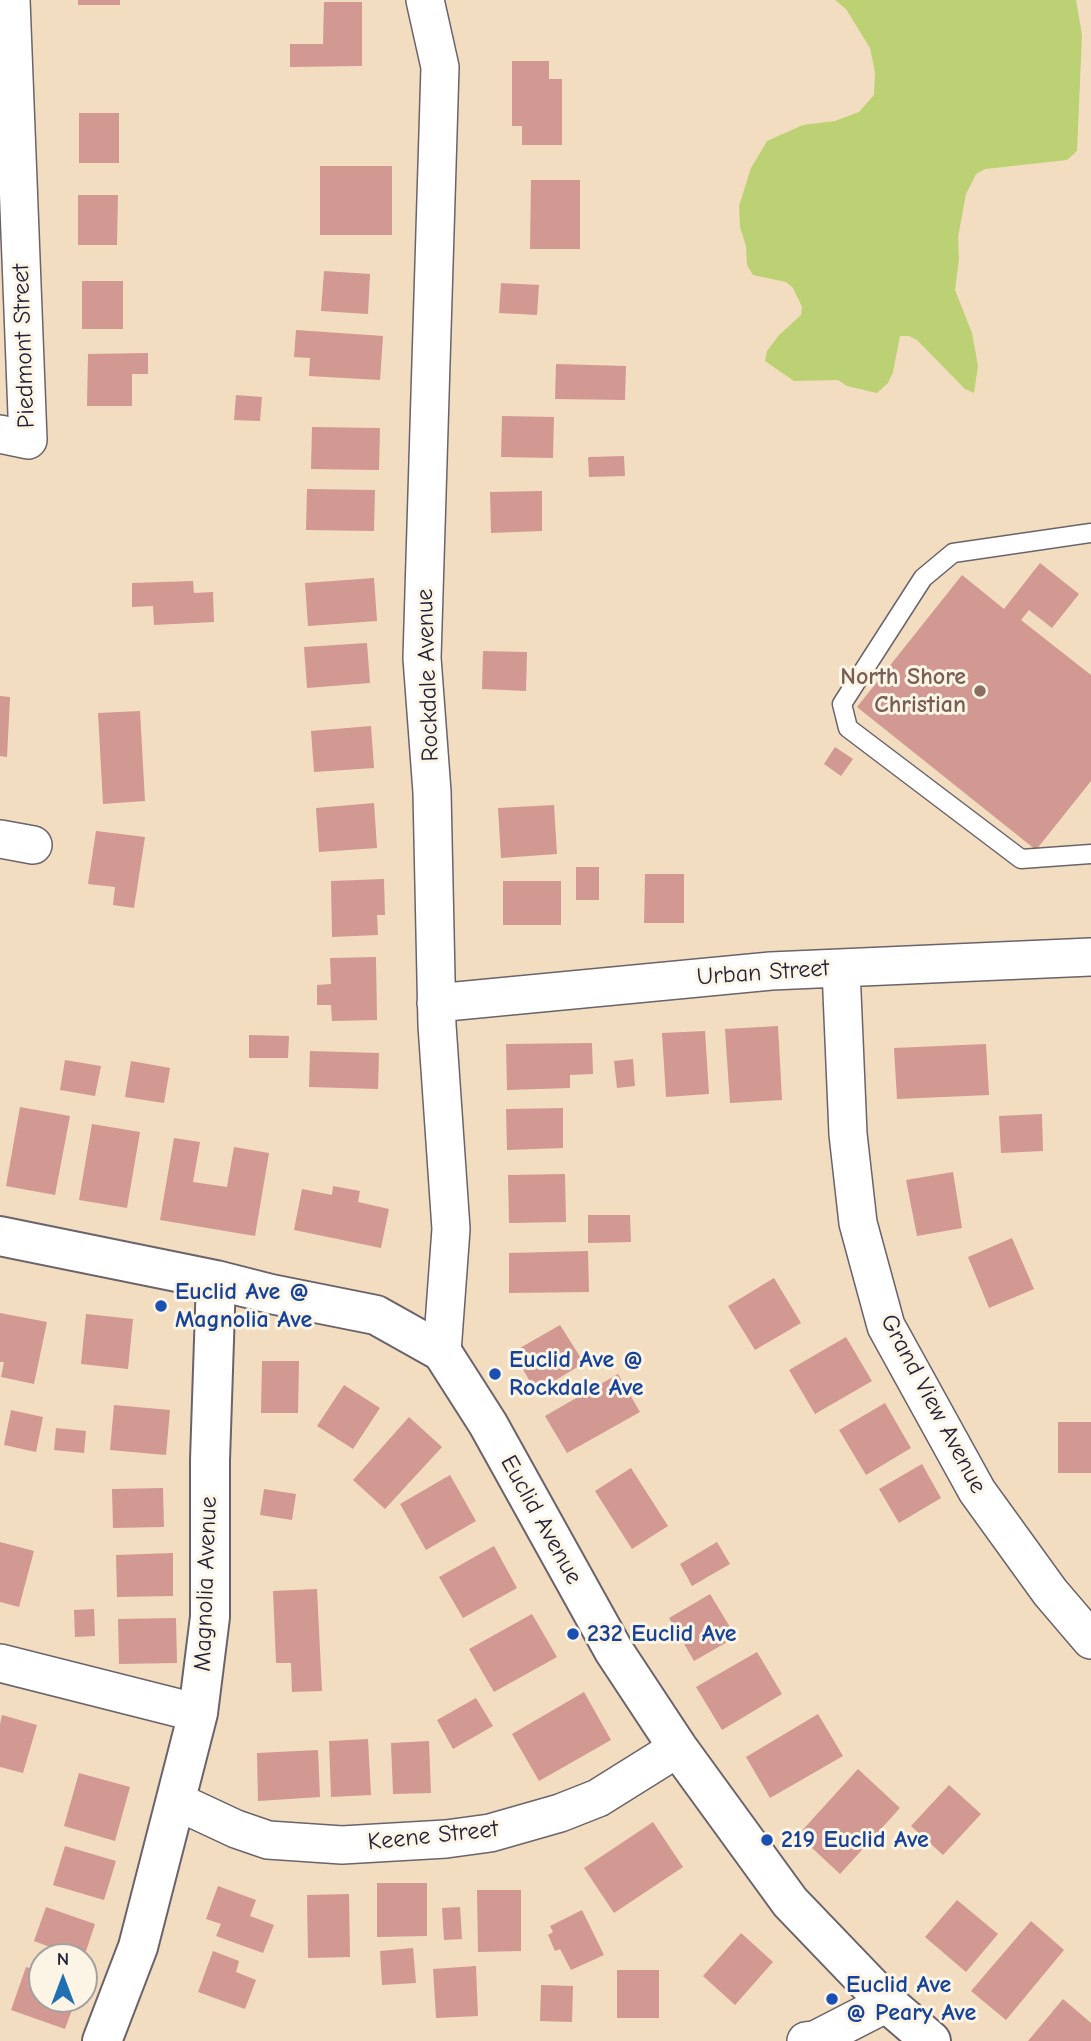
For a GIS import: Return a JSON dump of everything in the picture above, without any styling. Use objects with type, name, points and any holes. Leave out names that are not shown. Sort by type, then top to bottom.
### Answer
[{"type":"street","name":"Piedmont Street","points":[[11,0],[13,437]]},
{"type":"street","name":"Rockdale Avenue","points":[[425,0],[440,67],[422,658],[432,792],[436,1003],[451,1228],[442,1352]]},
{"type":"street","name":"Urban Street","points":[[436,1003],[758,972],[1091,957]]},
{"type":"street","name":"Grand View Avenue","points":[[841,969],[848,1134],[858,1223],[886,1326],[978,1491],[1050,1592],[1091,1640]]},
{"type":"street","name":"Euclid Avenue","points":[[0,1236],[216,1279],[271,1294],[376,1315],[442,1352],[488,1424],[614,1651],[678,1748],[790,1902],[887,2003],[931,2041]]},
{"type":"street","name":"Magnolia Avenue","points":[[102,2041],[138,1947],[198,1713],[210,1617],[210,1460],[216,1279]]},
{"type":"street","points":[[0,1663],[198,1713]]},
{"type":"street","name":"Keene Street","points":[[176,1801],[236,1829],[268,1840],[342,1845],[446,1839],[490,1833],[573,1808],[598,1798],[678,1748]]},
{"type":"street","points":[[806,2041],[815,2040],[887,2003]]},
{"type":"street","points":[[870,2041],[887,2003]]},
{"type":"lane","points":[[1091,533],[953,553],[923,578],[842,704],[848,728],[1021,859],[1091,854]]},
{"type":"green space","points":[[835,0],[1076,0],[1082,35],[1077,151],[1067,160],[985,169],[976,174],[966,194],[958,237],[959,259],[955,290],[972,333],[978,366],[974,393],[965,389],[917,340],[909,336],[900,336],[893,372],[888,383],[877,393],[847,386],[838,380],[794,381],[765,361],[767,351],[779,335],[801,315],[802,307],[793,288],[786,282],[753,275],[747,265],[739,206],[751,168],[767,141],[803,125],[835,121],[859,112],[874,95],[875,72],[870,48],[846,9]]},
{"type":"building","points":[[78,0],[120,0],[120,5],[78,5]]},
{"type":"building","points":[[324,2],[362,2],[362,66],[290,67],[290,44],[323,44]]},
{"type":"building","points":[[512,61],[549,61],[549,79],[562,79],[562,145],[522,145],[522,126],[512,126]]},
{"type":"building","points":[[79,113],[119,113],[119,163],[79,163]]},
{"type":"building","points":[[320,166],[392,166],[392,235],[320,235]]},
{"type":"building","points":[[531,180],[580,180],[580,249],[530,249]]},
{"type":"building","points":[[78,195],[118,195],[117,245],[78,245]]},
{"type":"building","points":[[324,271],[370,274],[368,314],[321,311]]},
{"type":"building","points":[[82,281],[123,281],[123,329],[82,329]]},
{"type":"building","points":[[501,283],[539,285],[537,315],[499,313]]},
{"type":"building","points":[[296,330],[383,336],[380,380],[309,376],[310,358],[294,357]]},
{"type":"building","points":[[148,353],[148,374],[132,374],[132,406],[87,406],[88,354]]},
{"type":"building","points":[[556,364],[626,366],[625,400],[555,399]]},
{"type":"building","points":[[236,395],[262,397],[260,421],[234,420]]},
{"type":"building","points":[[502,416],[554,417],[553,458],[501,457]]},
{"type":"building","points":[[312,427],[380,428],[379,470],[311,469]]},
{"type":"building","points":[[624,456],[625,476],[589,477],[588,457]]},
{"type":"building","points":[[307,489],[375,490],[374,531],[306,530]]},
{"type":"building","points":[[542,491],[542,531],[491,533],[490,492]]},
{"type":"building","name":"North Shore Christian","points":[[1040,563],[1079,594],[1052,628],[1029,610],[1021,620],[1091,675],[1091,781],[1036,850],[857,707],[962,575],[1004,609]]},
{"type":"building","points":[[374,578],[377,621],[308,626],[305,583]]},
{"type":"building","points":[[193,581],[194,593],[213,592],[214,622],[154,625],[153,606],[132,607],[132,583]]},
{"type":"building","points":[[367,643],[370,683],[307,688],[304,647]]},
{"type":"building","points":[[483,651],[527,652],[526,691],[482,689]]},
{"type":"building","points":[[0,696],[10,697],[7,757],[0,756]]},
{"type":"building","points":[[140,711],[145,801],[103,804],[98,713]]},
{"type":"building","points":[[371,726],[374,768],[314,772],[311,731]]},
{"type":"building","points":[[835,747],[853,759],[841,776],[824,764]]},
{"type":"building","points":[[374,803],[377,848],[319,852],[316,808]]},
{"type":"building","points":[[554,805],[557,854],[501,858],[498,808]]},
{"type":"building","points":[[96,831],[145,837],[134,908],[113,905],[115,887],[88,884]]},
{"type":"building","points":[[576,867],[599,867],[599,900],[576,900]]},
{"type":"building","points":[[645,874],[684,874],[684,923],[644,923]]},
{"type":"building","points":[[384,879],[385,915],[377,915],[378,935],[332,937],[331,881]]},
{"type":"building","points":[[503,881],[561,881],[561,925],[503,925]]},
{"type":"building","points":[[376,957],[377,1020],[332,1021],[331,1005],[317,1005],[317,985],[331,984],[330,958]]},
{"type":"building","points":[[778,1026],[782,1100],[730,1103],[725,1029]]},
{"type":"building","points":[[705,1031],[709,1094],[666,1097],[662,1033]]},
{"type":"building","points":[[249,1035],[289,1036],[288,1058],[249,1058]]},
{"type":"building","points":[[592,1043],[593,1074],[570,1075],[570,1088],[507,1090],[506,1044]]},
{"type":"building","points":[[986,1044],[989,1095],[897,1099],[894,1048]]},
{"type":"building","points":[[310,1051],[379,1053],[378,1089],[309,1087]]},
{"type":"building","points":[[633,1059],[635,1086],[617,1088],[614,1061]]},
{"type":"building","points":[[65,1060],[101,1066],[95,1096],[60,1090]]},
{"type":"building","points":[[131,1061],[170,1068],[164,1103],[125,1097]]},
{"type":"building","points":[[20,1107],[70,1116],[55,1195],[6,1186]]},
{"type":"building","points":[[563,1108],[563,1148],[507,1150],[506,1109]]},
{"type":"building","points":[[1042,1114],[1043,1151],[1001,1153],[999,1116]]},
{"type":"building","points":[[92,1124],[140,1132],[127,1208],[79,1200]]},
{"type":"building","points":[[174,1138],[200,1142],[193,1182],[227,1187],[234,1147],[269,1153],[255,1236],[160,1220]]},
{"type":"building","points":[[953,1172],[962,1228],[917,1236],[906,1180]]},
{"type":"building","points":[[565,1174],[566,1222],[509,1223],[508,1175]]},
{"type":"building","points":[[333,1186],[360,1191],[358,1202],[389,1209],[381,1248],[294,1230],[302,1189],[332,1195]]},
{"type":"building","points":[[588,1215],[630,1215],[631,1242],[588,1243]]},
{"type":"building","points":[[1012,1238],[1034,1289],[989,1308],[968,1257]]},
{"type":"building","points":[[588,1251],[589,1292],[509,1293],[509,1253]]},
{"type":"building","points":[[774,1278],[801,1323],[755,1350],[728,1306]]},
{"type":"building","points":[[0,1313],[47,1322],[34,1384],[1,1377],[4,1362],[0,1362]]},
{"type":"building","points":[[86,1314],[133,1319],[128,1369],[81,1364]]},
{"type":"building","points":[[560,1325],[584,1363],[536,1392],[513,1352]]},
{"type":"building","points":[[846,1337],[872,1381],[815,1414],[789,1370]]},
{"type":"building","points":[[262,1361],[299,1361],[298,1413],[261,1413]]},
{"type":"building","points":[[618,1374],[640,1412],[567,1453],[545,1416]]},
{"type":"building","points":[[344,1385],[380,1408],[353,1449],[317,1426]]},
{"type":"building","points":[[885,1403],[911,1448],[866,1475],[839,1430]]},
{"type":"building","points":[[114,1405],[170,1410],[166,1455],[110,1450]]},
{"type":"building","points":[[11,1410],[43,1417],[36,1452],[4,1445]]},
{"type":"building","points":[[409,1417],[442,1447],[385,1509],[353,1480]]},
{"type":"building","points":[[1058,1422],[1091,1422],[1091,1473],[1058,1473]]},
{"type":"building","points":[[56,1428],[86,1431],[84,1453],[54,1450]]},
{"type":"building","points":[[922,1464],[941,1498],[899,1523],[879,1489]]},
{"type":"building","points":[[631,1468],[668,1526],[632,1549],[595,1491]]},
{"type":"building","points":[[450,1475],[476,1521],[426,1550],[400,1504]]},
{"type":"building","points":[[163,1488],[164,1527],[113,1528],[112,1489]]},
{"type":"building","points":[[264,1489],[296,1494],[292,1520],[260,1515]]},
{"type":"building","points":[[0,1542],[34,1551],[19,1607],[0,1602]]},
{"type":"building","points":[[717,1542],[730,1564],[692,1586],[680,1564]]},
{"type":"building","points":[[494,1546],[517,1588],[463,1618],[439,1577]]},
{"type":"building","points":[[173,1553],[173,1596],[117,1597],[116,1555]]},
{"type":"building","points":[[317,1589],[322,1691],[292,1692],[291,1663],[276,1663],[273,1591]]},
{"type":"building","points":[[710,1594],[736,1637],[694,1661],[669,1618]]},
{"type":"building","points":[[94,1609],[95,1636],[75,1637],[74,1610]]},
{"type":"building","points":[[532,1614],[557,1657],[494,1692],[469,1649]]},
{"type":"building","points":[[176,1618],[177,1663],[119,1664],[118,1619]]},
{"type":"building","points":[[757,1652],[782,1694],[722,1730],[696,1687]]},
{"type":"building","points":[[584,1692],[611,1740],[539,1781],[512,1734]]},
{"type":"building","points":[[476,1698],[493,1726],[453,1749],[437,1720]]},
{"type":"building","points":[[818,1714],[843,1756],[770,1798],[746,1757]]},
{"type":"building","points":[[2,1715],[37,1725],[23,1773],[0,1767]]},
{"type":"building","points":[[368,1739],[371,1795],[331,1797],[329,1741]]},
{"type":"building","points":[[429,1741],[431,1793],[393,1794],[391,1743]]},
{"type":"building","points":[[318,1750],[320,1797],[258,1801],[257,1753]]},
{"type":"building","points":[[858,1769],[900,1808],[840,1874],[798,1835]]},
{"type":"building","points":[[79,1773],[130,1787],[115,1841],[64,1826]]},
{"type":"building","points":[[949,1785],[981,1814],[943,1855],[911,1826]]},
{"type":"building","points":[[653,1822],[683,1867],[614,1913],[584,1868]]},
{"type":"building","points":[[65,1846],[116,1861],[104,1900],[53,1885]]},
{"type":"building","points":[[377,1883],[427,1883],[427,1936],[377,1937]]},
{"type":"building","points":[[218,1886],[256,1900],[250,1916],[274,1925],[263,1953],[216,1936],[221,1924],[206,1919]]},
{"type":"building","points":[[477,1890],[521,1890],[521,1951],[478,1952]]},
{"type":"building","points":[[349,1894],[350,1957],[308,1958],[307,1895]]},
{"type":"building","points":[[957,1900],[998,1934],[966,1972],[925,1937]]},
{"type":"building","points":[[46,1907],[95,1924],[89,1943],[34,1941]]},
{"type":"building","points":[[460,1907],[462,1939],[444,1940],[442,1908]]},
{"type":"building","points":[[582,1910],[604,1955],[571,1970],[560,1949],[555,1951],[548,1935],[553,1932],[550,1926]]},
{"type":"building","points":[[1031,1921],[1064,1950],[1006,2020],[971,1991]]},
{"type":"building","points":[[741,1933],[773,1962],[735,2005],[703,1976]]},
{"type":"building","points":[[413,1948],[416,1983],[382,1985],[380,1951]]},
{"type":"building","points":[[213,1951],[239,1961],[236,1972],[256,1980],[245,2009],[198,1992]]},
{"type":"building","points":[[476,1966],[478,2016],[436,2018],[433,1969]]},
{"type":"building","points":[[26,1967],[28,2013],[71,2013],[65,2029],[11,2010]]},
{"type":"building","points":[[617,1970],[659,1970],[659,2018],[617,2018]]},
{"type":"building","points":[[541,1985],[573,1986],[572,2022],[540,2021]]},
{"type":"building","points":[[1063,1999],[1091,2023],[1091,2041],[1028,2041]]},
{"type":"place","name":"North Shore Christian","points":[[980,691]]},
{"type":"place","name":"Euclid Ave @ Magnolia Ave","points":[[161,1306]]},
{"type":"place","name":"Euclid Ave @ Rockdale Ave","points":[[495,1374]]},
{"type":"place","name":"232 Euclid Ave","points":[[573,1634]]},
{"type":"place","name":"219 Euclid Ave","points":[[767,1840]]},
{"type":"place","name":"Euclid Ave @ Peary Ave","points":[[832,1999]]}]
